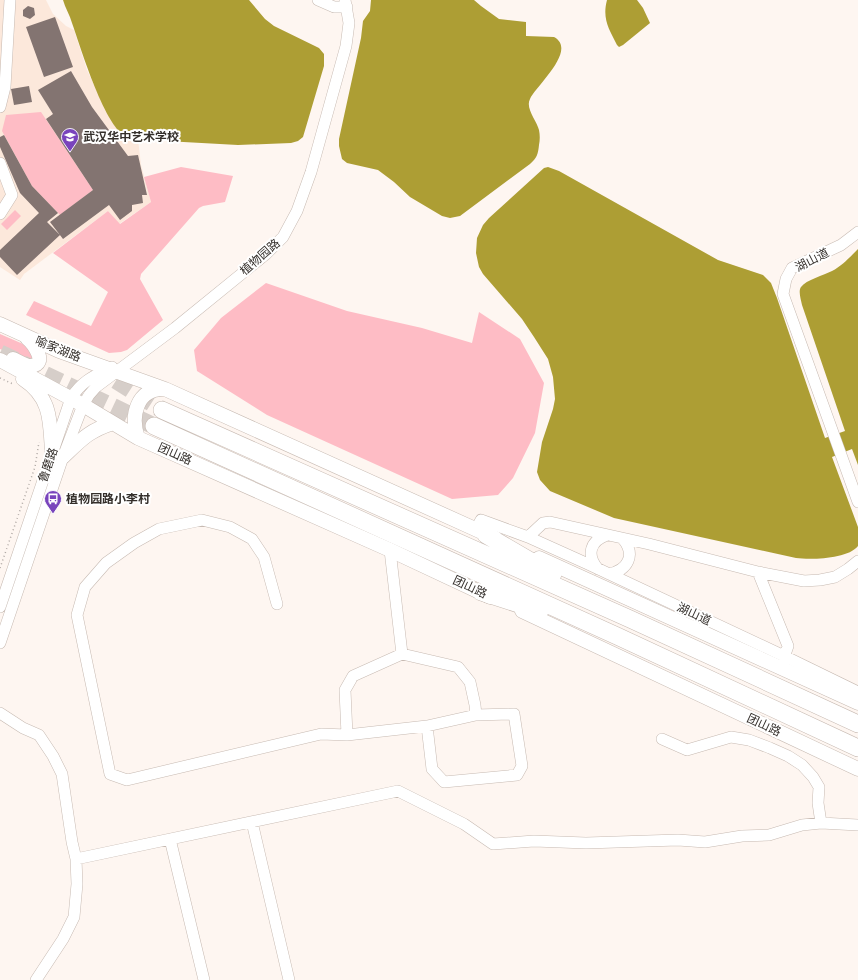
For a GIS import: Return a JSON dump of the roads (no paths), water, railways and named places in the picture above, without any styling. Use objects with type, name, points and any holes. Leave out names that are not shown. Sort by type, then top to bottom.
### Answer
[{"type":"highway","points":[[162,410],[630,619],[858,724]]},
{"type":"highway","name":"团山路","points":[[154,426],[617,636],[858,748]]},
{"type":"highway","points":[[481,532],[547,571],[625,608],[630,619]]},
{"type":"highway","points":[[481,592],[617,636]]},
{"type":"main road","name":"喻家湖路","points":[[0,324],[59,351],[113,370]]},
{"type":"main road","points":[[0,353],[28,365],[37,363],[38,351],[32,342],[23,335]]},
{"type":"main road","points":[[0,360],[77,401]]},
{"type":"main road","points":[[0,367],[27,382],[40,394],[47,408],[50,430],[57,454],[88,433],[113,423]]},
{"type":"main road","points":[[113,370],[165,388],[481,532],[782,662],[858,703]]},
{"type":"main road","points":[[138,438],[134,421],[138,406],[145,394],[148,392],[157,388],[165,388]]},
{"type":"main road","name":"团山路","points":[[77,401],[138,438],[390,550],[858,769]]},
{"type":"street","points":[[0,107],[5,87],[10,0]]},
{"type":"street","points":[[318,0],[334,7],[346,3]]},
{"type":"street","name":"植物园路","points":[[77,401],[93,391],[113,370],[137,357],[175,328],[266,254],[283,237],[297,211],[311,172],[346,46],[349,31],[346,3]]},
{"type":"street","points":[[0,164],[12,195],[0,214]]},
{"type":"street","name":"湖山道","points":[[858,232],[841,245],[792,268],[786,279],[783,294],[858,502]]},
{"type":"street","name":"鲁磨路","points":[[0,607],[77,401]]},
{"type":"street","name":"鲁磨路","points":[[0,643],[57,454]]},
{"type":"street","points":[[277,604],[264,557],[252,538],[230,527],[202,520],[159,529],[134,543],[106,563],[85,587],[77,615],[110,774],[127,780],[321,734],[348,735],[427,726],[476,715],[514,714],[522,766],[517,775],[444,782],[432,769],[427,726]]},
{"type":"street","name":"湖山道","points":[[481,532],[481,520],[528,537],[609,574],[782,662],[858,692]]},
{"type":"street","points":[[528,537],[540,525],[548,522],[649,544],[793,580],[813,581],[835,577],[858,561]]},
{"type":"street","points":[[598,569],[591,559],[592,547],[600,538],[607,535]]},
{"type":"street","points":[[609,574],[621,570],[628,561],[629,549],[623,539]]},
{"type":"street","points":[[390,550],[402,654]]},
{"type":"street","points":[[758,572],[788,646],[782,662]]},
{"type":"street","points":[[348,735],[345,690],[354,676],[402,654],[458,667],[470,682],[476,715]]},
{"type":"street","points":[[0,713],[23,728],[39,735],[54,756],[62,774],[76,859],[77,884],[74,917],[63,939],[36,980]]},
{"type":"street","points":[[662,739],[687,750],[731,737],[749,740],[788,756],[802,765],[816,782],[818,787],[818,804],[821,823]]},
{"type":"street","points":[[76,859],[398,791],[464,824],[493,844],[534,841],[586,843],[678,840],[705,842],[742,836],[769,835],[802,825],[821,823],[858,825]]},
{"type":"street","points":[[252,822],[289,980]]},
{"type":"street","points":[[170,839],[204,980]]},
{"type":"tunnel","points":[[0,353],[154,426]]},
{"type":"tunnel","points":[[95,367],[162,410]]},
{"type":"place","name":"武汉华中艺术学校","points":[[70,152]]},
{"type":"place","name":"植物园路小李村","points":[[53,514]]}]
